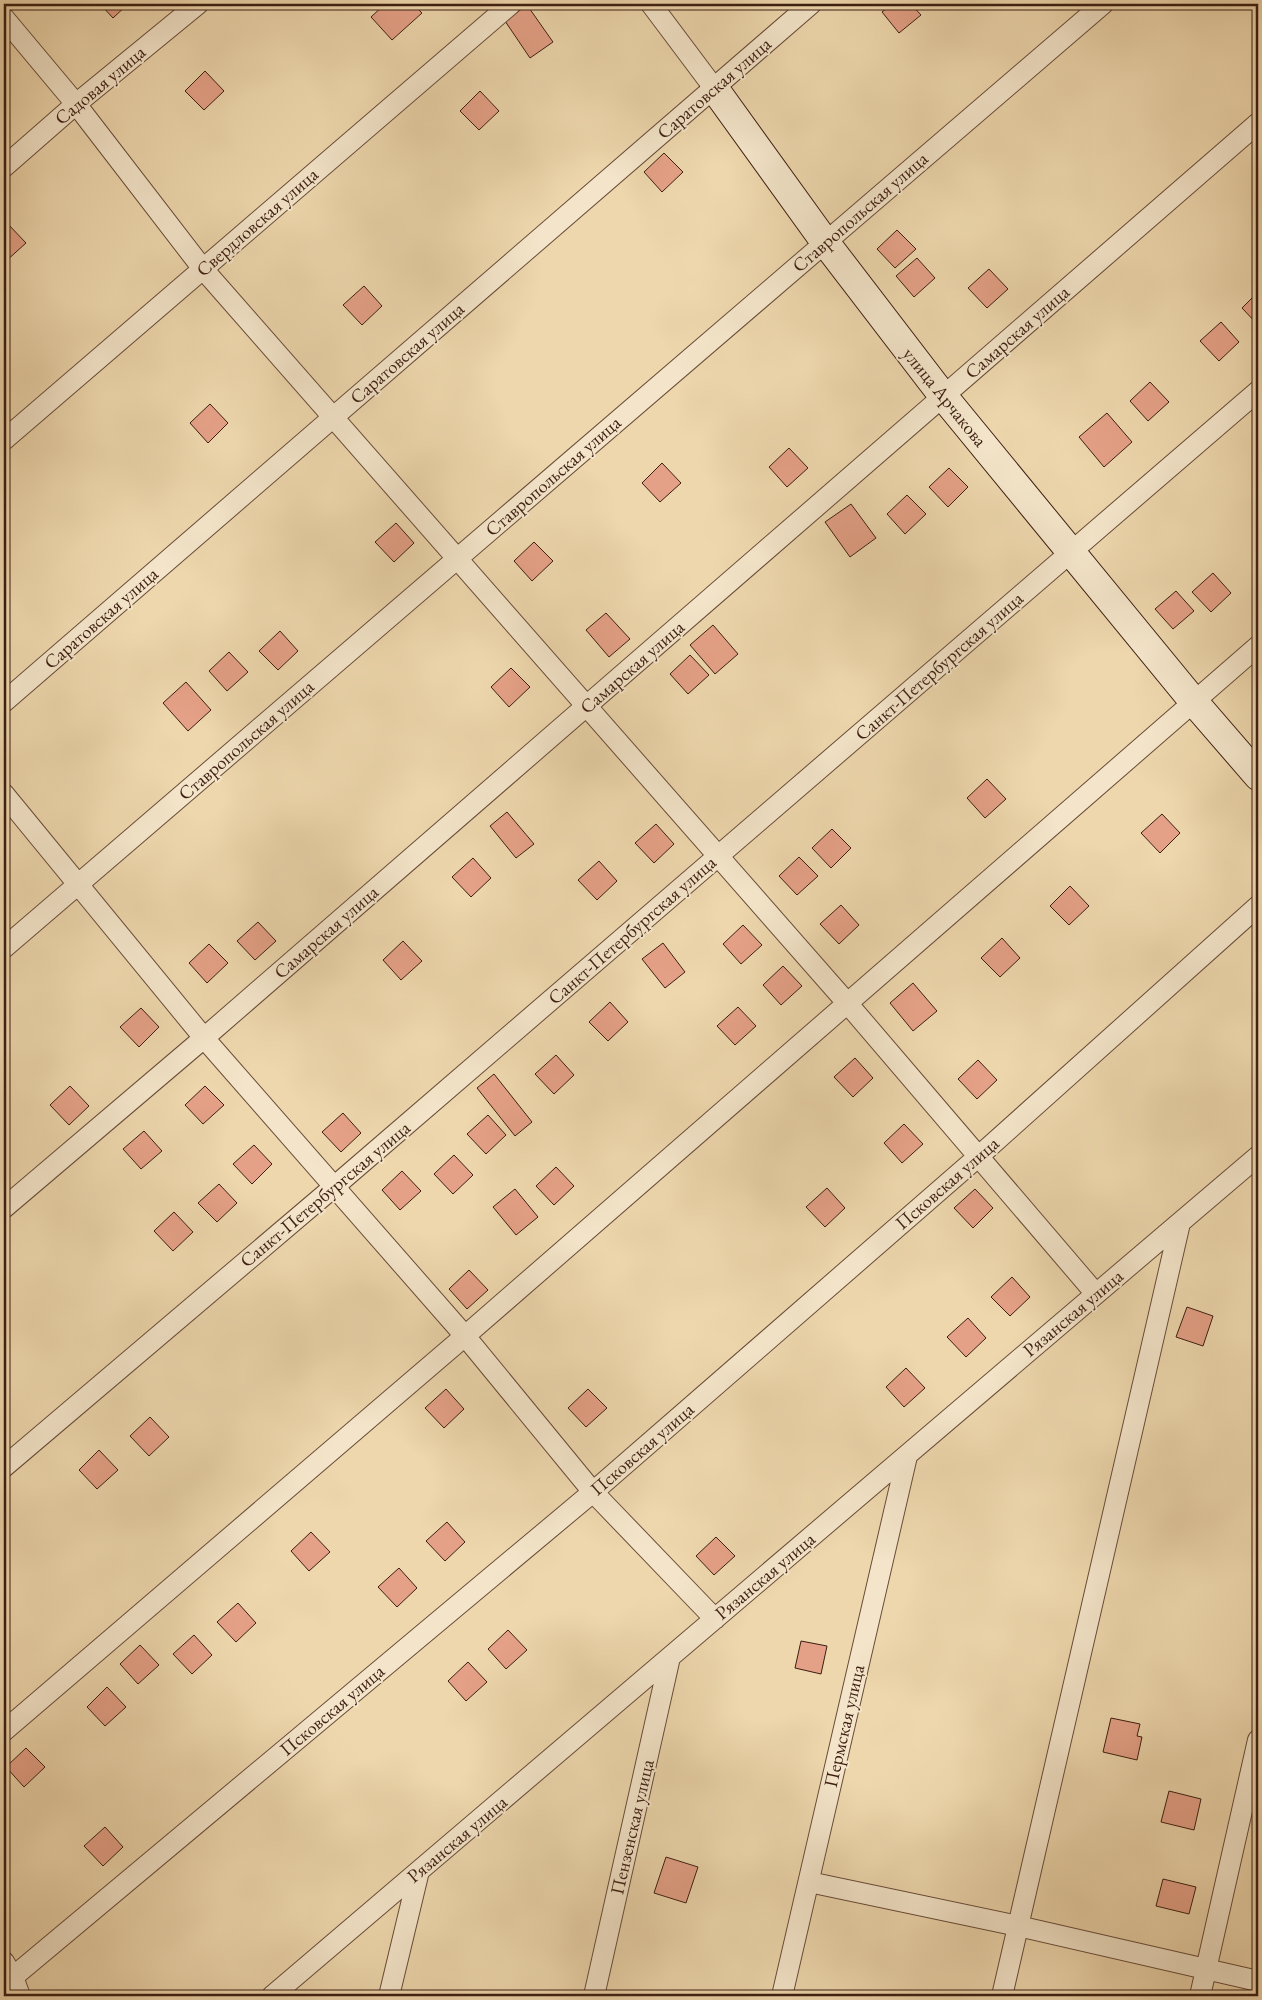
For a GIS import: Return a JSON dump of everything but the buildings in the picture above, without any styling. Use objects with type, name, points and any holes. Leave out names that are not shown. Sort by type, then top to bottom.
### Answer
[{"type":"street","name":"Садовая улица","points":[[4,168],[76,104],[198,4]]},
{"type":"street","name":"Свердловская улица","points":[[4,440],[511,4]]},
{"type":"street","name":"улица Арчакова","points":[[651,4],[825,242],[943,396],[1194,702],[1258,776]]},
{"type":"street","name":"Саратовская улица","points":[[4,702],[811,4]]},
{"type":"street","name":"Ставропольская улица","points":[[4,948],[1103,4]]},
{"type":"street","points":[[4,18],[76,104],[203,269],[848,1004],[1096,1294]]},
{"type":"street","name":"Самарская улица","points":[[4,1208],[204,1038],[1258,123]]},
{"type":"street","name":"Санкт-Петербургская улица","points":[[4,1467],[335,1186],[1258,391]]},
{"type":"street","points":[[4,1731],[465,1336],[1258,646]]},
{"type":"street","points":[[4,794],[204,1038],[465,1336],[593,1492],[714,1619]]},
{"type":"street","name":"Псковская улица","points":[[9,1970],[593,1492],[979,1156],[1258,906]]},
{"type":"street","name":"Рязанская улица","points":[[272,1996],[1258,1156]]},
{"type":"street","points":[[1002,1996],[1180,1223]]},
{"type":"street","name":"Пермская улица","points":[[782,1996],[907,1456]]},
{"type":"street","name":"Пензенская улица","points":[[594,1996],[670,1657]]},
{"type":"street","points":[[1200,1996],[1258,1740]]},
{"type":"street","points":[[389,1996],[419,1871]]},
{"type":"street","points":[[809,1882],[1018,1926],[1258,1981]]},
{"type":"street","points":[[9,1970],[20,1996]]}]
